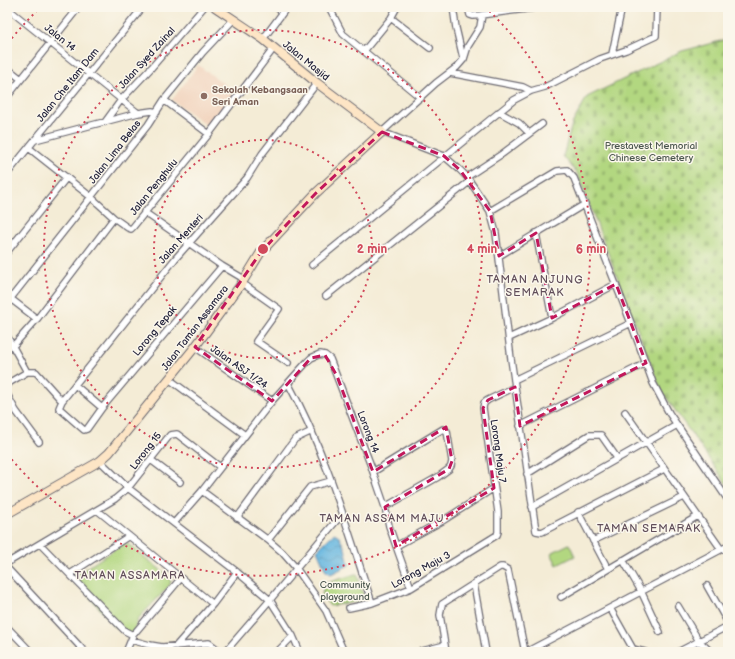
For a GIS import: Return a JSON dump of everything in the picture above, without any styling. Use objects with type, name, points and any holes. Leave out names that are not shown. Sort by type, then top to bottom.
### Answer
[{"type":"street","points":[[7,97],[79,7]]},
{"type":"street","name":"Jalan Che Itam Dam","points":[[7,174],[143,7]]},
{"type":"street","name":"Jalan Syed Zainal","points":[[105,122],[121,100],[204,7]]},
{"type":"street","name":"Jalan Masjid","points":[[215,7],[263,39],[317,83],[382,132]]},
{"type":"street","points":[[263,39],[285,10],[276,7]]},
{"type":"street","points":[[329,7],[343,34],[421,98]]},
{"type":"street","points":[[364,51],[391,18],[397,7]]},
{"type":"street","points":[[453,7],[456,28],[464,59]]},
{"type":"street","points":[[468,7],[470,15],[473,16],[542,7]]},
{"type":"street","points":[[612,54],[622,7]]},
{"type":"street","points":[[312,264],[514,100],[612,54],[626,50],[656,36],[657,7]]},
{"type":"street","name":"Jalan 14","points":[[10,8],[138,114]]},
{"type":"street","points":[[482,15],[480,27],[468,46],[464,59],[382,132],[444,156],[468,179],[490,211],[496,233],[520,426],[536,531],[542,532],[578,512],[664,469]]},
{"type":"street","points":[[391,18],[430,48]]},
{"type":"street","name":"Jalan Lima Belas","points":[[9,297],[92,197],[157,112],[164,100],[203,52],[234,19]]},
{"type":"street","name":"Jalan Penghulu","points":[[114,218],[131,229],[209,134],[274,48]]},
{"type":"street","points":[[7,68],[21,80]]},
{"type":"street","points":[[448,74],[523,87],[531,91]]},
{"type":"street","name":"Jalan Menteri","points":[[84,430],[60,408],[62,402],[175,259],[247,178],[262,154],[317,83]]},
{"type":"street","points":[[164,100],[209,134]]},
{"type":"street","points":[[35,140],[138,114],[152,111],[157,112]]},
{"type":"street","points":[[499,112],[519,123],[529,133]]},
{"type":"street","points":[[326,296],[468,179],[542,124]]},
{"type":"street","name":"Jalan Taman Assamara","points":[[7,514],[100,461],[109,453],[195,347],[243,281],[261,252],[316,193],[382,132]]},
{"type":"street","points":[[13,346],[37,319],[114,218],[92,197],[29,148]]},
{"type":"street","points":[[490,211],[557,171],[567,170],[574,178],[653,383],[677,425],[728,500]]},
{"type":"street","points":[[7,252],[66,177]]},
{"type":"street","points":[[499,256],[585,204]]},
{"type":"street","points":[[144,212],[243,281],[279,309],[256,341],[288,363]]},
{"type":"street","points":[[536,234],[552,318]]},
{"type":"street","name":"Lorong Tepak","points":[[84,430],[87,429],[102,408],[222,266]]},
{"type":"street","points":[[509,338],[552,318],[616,284]]},
{"type":"street","points":[[9,297],[37,319]]},
{"type":"street","points":[[514,380],[631,323]]},
{"type":"street","points":[[7,336],[27,372]]},
{"type":"street","name":"Jalan ASJ 1/24","points":[[195,347],[272,401]]},
{"type":"street","name":"Lorong 14","points":[[174,523],[202,491],[272,401],[288,383],[311,358],[320,354],[326,355],[330,358],[373,472],[385,507],[389,526],[411,588]]},
{"type":"street","points":[[520,426],[646,363]]},
{"type":"street","points":[[7,384],[27,372],[36,372],[62,402]]},
{"type":"street","points":[[169,380],[245,435]]},
{"type":"street","points":[[288,383],[303,410],[312,431],[344,517],[372,603]]},
{"type":"street","points":[[75,384],[102,408]]},
{"type":"street","name":"Lorong Maju 7","points":[[497,536],[498,512],[483,408],[484,403],[488,400],[515,387]]},
{"type":"street","points":[[7,394],[16,411],[39,442]]},
{"type":"street","points":[[625,412],[721,549]]},
{"type":"street","points":[[532,507],[677,425]]},
{"type":"street","points":[[373,472],[443,430],[447,431],[452,461],[449,469],[438,477],[385,507]]},
{"type":"street","points":[[237,518],[295,439],[312,431]]},
{"type":"street","name":"Lorong 15","points":[[7,563],[115,499],[128,488],[170,435],[177,434],[220,467]]},
{"type":"street","points":[[527,474],[589,435],[601,435],[617,458]]},
{"type":"street","points":[[151,460],[180,482]]},
{"type":"street","points":[[100,461],[128,488],[237,572],[270,600],[293,636],[300,652]]},
{"type":"street","points":[[268,540],[310,487],[331,481]]},
{"type":"street","points":[[396,546],[444,520],[494,488]]},
{"type":"street","points":[[202,491],[282,552],[296,568],[326,611],[344,652]]},
{"type":"street","points":[[593,541],[684,497]]},
{"type":"street","points":[[97,510],[213,604]]},
{"type":"street","points":[[578,512],[608,569]]},
{"type":"street","points":[[561,597],[698,516]]},
{"type":"street","points":[[225,652],[337,520],[344,517]]},
{"type":"street","points":[[70,574],[129,536]]},
{"type":"street","name":"Lorong Maju 3","points":[[349,608],[372,603],[411,588],[497,536]]},
{"type":"street","points":[[40,544],[132,638],[150,646],[162,647],[209,643],[221,652]]},
{"type":"street","points":[[446,652],[440,615],[442,604],[500,567],[508,570],[525,652],[728,546]]},
{"type":"street","points":[[623,560],[641,592],[660,632]]},
{"type":"street","points":[[7,568],[85,652]]},
{"type":"street","points":[[176,646],[213,604],[237,572]]},
{"type":"street","points":[[126,652],[132,638],[181,578]]},
{"type":"street","points":[[474,584],[486,652]]},
{"type":"street","points":[[678,652],[728,625],[707,586]]},
{"type":"street","points":[[678,606],[699,641],[711,652]]},
{"type":"street","points":[[610,608],[633,649],[646,652]]},
{"type":"street","points":[[7,627],[31,652]]},
{"type":"street","points":[[277,652],[293,636]]},
{"type":"street","points":[[418,652],[446,645]]},
{"type":"highlighted area","points":[[382,132],[444,156],[460,170],[490,211],[499,256],[536,233],[552,318],[616,284],[646,363],[520,426],[515,387],[488,400],[483,408],[494,488],[396,546],[385,507],[449,469],[452,461],[446,427],[373,472],[337,376],[325,355],[311,358],[272,401],[195,347],[261,252],[316,193]]},
{"type":"shaded area","name":"Sekolah Kebangsaan Seri Aman","points":[[198,65],[235,92],[209,127],[172,100]]},
{"type":"green space","name":"Prestavest Memorial Chinese Cemetery","points":[[728,39],[728,486],[661,390],[577,173],[563,156],[572,124],[587,97],[682,51]]},
{"type":"green space","points":[[123,544],[128,544],[171,578],[170,585],[138,619],[133,635],[115,627],[73,577]]},
{"type":"green space","points":[[569,544],[575,556],[557,565],[551,553]]},
{"type":"green space","name":"Community playground","points":[[357,574],[364,597],[362,601],[330,606],[322,596],[324,584]]},
{"type":"water","points":[[334,533],[338,535],[345,548],[349,565],[331,574],[326,571],[317,550]]},
{"type":"place","name":"Sekolah Kebangsaan Seri Aman","points":[[204,96]]},
{"type":"district","name":"TAMAN ANJUNG SEMARAK","points":[[535,285]]},
{"type":"district","name":"TAMAN ASSAM MAJU","points":[[382,518]]},
{"type":"district","name":"TAMAN SEMARAK","points":[[649,528]]},
{"type":"district","name":"TAMAN ASSAMARA","points":[[130,575]]}]
